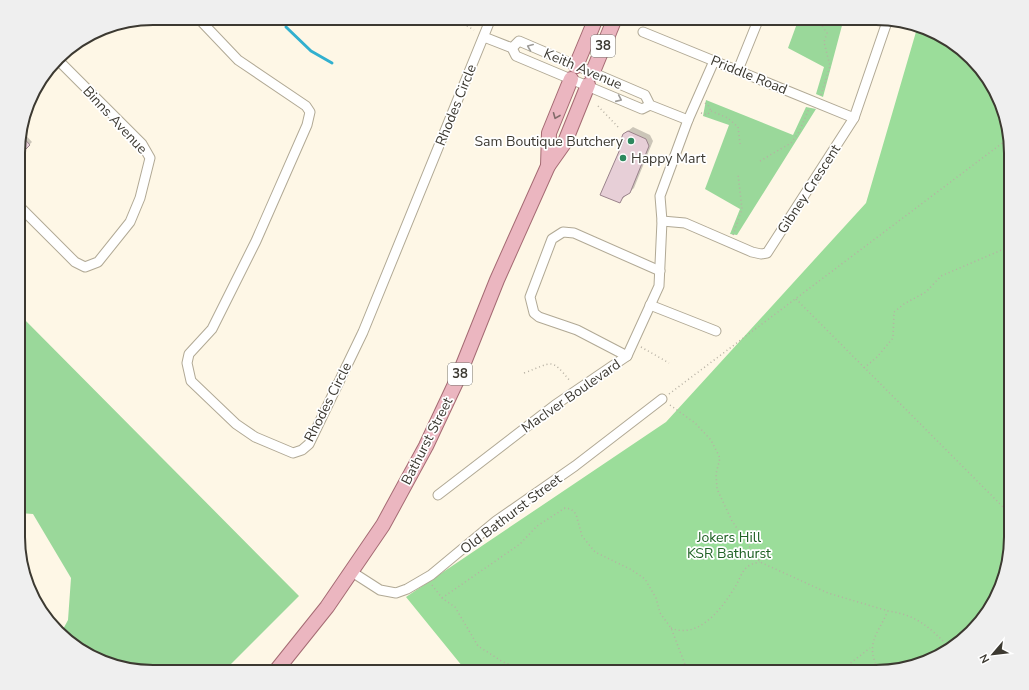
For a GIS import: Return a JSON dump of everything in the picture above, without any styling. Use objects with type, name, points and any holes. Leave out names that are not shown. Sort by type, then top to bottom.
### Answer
[{"type":"main road","name":"38","points":[[576,66],[593,25]]},
{"type":"main road","name":"Bathurst Street","points":[[281,665],[328,607],[383,526],[429,440],[457,380],[497,280],[548,166],[565,142],[612,25]]},
{"type":"main road","name":"Bathurst Street","points":[[548,166],[549,133],[571,79]]},
{"type":"street","name":"Rhodes Circle","points":[[205,25],[238,60],[306,106],[310,112],[307,125],[256,241],[212,329],[189,354],[187,363],[191,381],[236,424],[255,437],[293,453],[302,450],[309,444],[363,332],[484,37]]},
{"type":"street","points":[[484,37],[488,25]]},
{"type":"street","points":[[738,70],[756,25]]},
{"type":"street","name":"Gibney Crescent","points":[[662,221],[685,223],[752,252],[761,254],[766,253],[854,118],[886,26]]},
{"type":"street","name":"Priddle Road","points":[[643,32],[854,118]]},
{"type":"street","name":"Keith Avenue","points":[[484,37],[512,48],[516,56],[571,79],[590,79],[645,95],[650,106]]},
{"type":"street","name":"Keith Avenue","points":[[512,48],[519,42],[576,66],[590,79],[642,109],[650,106],[688,120]]},
{"type":"street","name":"MacIver Boulevard","points":[[438,495],[522,430],[627,356],[659,286],[662,221],[660,196],[688,120],[714,61]]},
{"type":"street","name":"Binns Avenue","points":[[25,212],[75,262],[85,267],[98,262],[130,222],[146,181],[150,158],[142,144],[62,64]]},
{"type":"street","points":[[627,356],[577,330],[539,317],[534,313],[530,297],[552,239],[563,232],[574,233],[660,271]]},
{"type":"street","points":[[650,306],[716,331]]},
{"type":"street","name":"Old Bathurst Street","points":[[352,572],[380,590],[396,593],[426,578],[496,521],[575,466],[662,399]]},
{"type":"path","points":[[466,25],[474,30]]},
{"type":"path","points":[[760,161],[791,142],[816,102],[830,66],[824,42],[827,33],[821,25]]},
{"type":"path","points":[[598,106],[618,127]]},
{"type":"path","points":[[693,110],[707,115],[711,111],[728,118],[738,127],[740,144]]},
{"type":"path","points":[[946,644],[927,624],[905,613],[888,611],[828,593],[760,562],[732,521],[717,489],[716,474],[720,458],[711,440],[695,423],[662,399],[1004,142]]},
{"type":"path","points":[[731,243],[742,209],[738,174]]},
{"type":"path","points":[[864,368],[877,357],[893,338],[894,312],[904,304],[926,292],[941,276],[1004,249]]},
{"type":"path","points":[[796,299],[1004,508]]},
{"type":"path","points":[[633,343],[669,362]]},
{"type":"path","points":[[524,372],[551,363],[556,364],[578,390]]},
{"type":"path","points":[[442,598],[520,544],[537,526],[565,508],[571,509],[576,514],[582,536],[595,552],[632,570],[645,579],[656,598],[660,613],[671,628],[685,665]]},
{"type":"path","points":[[671,628],[679,632],[687,632],[706,622],[726,601],[745,569],[752,564],[760,562]]},
{"type":"path","points":[[426,578],[442,598],[455,606],[478,646],[503,662],[511,665]]},
{"type":"path","points":[[848,665],[870,648],[888,611]]},
{"type":"path","points":[[870,648],[872,659],[876,665]]},
{"type":"green space","points":[[796,25],[842,25],[823,97],[816,94],[824,67],[788,48]]},
{"type":"green space","name":"Jokers Hill KSR Bathurst","points":[[916,32],[933,38],[947,47],[967,62],[978,75],[987,89],[1000,120],[1004,145],[1004,545],[1002,562],[991,594],[967,628],[940,648],[925,655],[901,663],[884,665],[461,665],[406,597],[666,422],[866,203]]},
{"type":"green space","points":[[706,100],[793,135],[806,107],[816,109],[737,235],[730,234],[740,209],[705,189],[729,125],[703,116]]},
{"type":"green space","points":[[25,320],[299,596],[230,665],[153,665],[120,661],[96,652],[75,639],[63,629],[68,620],[71,578],[33,514],[25,513]]},
{"type":"building","points":[[628,131],[646,139],[649,146],[630,193],[623,197],[620,203],[600,195],[624,140],[621,139],[623,134]]},
{"type":"building","points":[[26,140],[30,145],[25,150]]},
{"type":"waterway","points":[[286,27],[311,51],[332,63]]},
{"type":"place","name":"Sam Boutique Butchery","points":[[631,141]]},
{"type":"place","name":"Happy Mart","points":[[623,158]]}]
